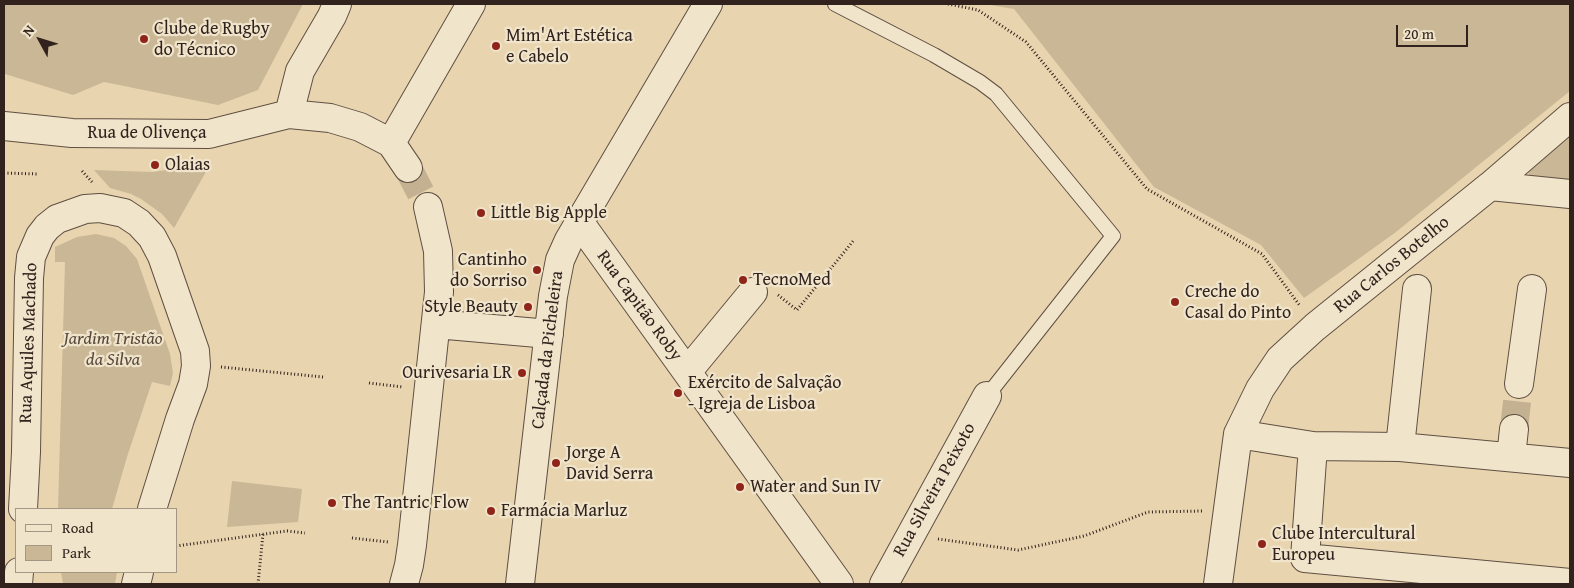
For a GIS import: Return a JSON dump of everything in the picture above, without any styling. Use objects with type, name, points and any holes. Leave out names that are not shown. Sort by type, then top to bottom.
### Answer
[{"type":"street","points":[[289,114],[300,71],[332,16],[336,4]]},
{"type":"street","points":[[408,168],[391,142],[471,4]]},
{"type":"street","name":"Calçada da Picheleira","points":[[520,584],[557,271],[564,250],[708,4]]},
{"type":"street","name":"Rua de Olivença","points":[[4,126],[72,133],[209,134],[289,114],[330,118],[360,127],[391,142]]},
{"type":"street","name":"Rua Carlos Botelho","points":[[1218,584],[1238,434],[1260,389],[1280,360],[1315,327],[1490,186],[1570,117]]},
{"type":"street","points":[[1490,186],[1570,194]]},
{"type":"street","points":[[404,584],[412,545],[439,292],[438,251],[428,207]]},
{"type":"street","name":"Rua Aquiles Machado","points":[[24,508],[31,257],[40,236],[57,219],[85,209],[100,208],[124,213],[139,223],[152,237],[158,248],[192,344],[196,366],[193,384],[152,508]]},
{"type":"street","name":"Rua Capitão Roby","points":[[580,223],[839,584]]},
{"type":"street","points":[[1400,448],[1417,289]]},
{"type":"street","points":[[1519,384],[1532,289]]},
{"type":"street","points":[[686,372],[753,292]]},
{"type":"street","points":[[436,324],[549,334]]},
{"type":"street","name":"Rua Silveira Peixoto","points":[[884,584],[987,396]]},
{"type":"street","points":[[1511,458],[1514,429]]},
{"type":"street","points":[[1238,434],[1313,446],[1400,448],[1570,463]]},
{"type":"street","points":[[1313,446],[1305,558],[1570,583]]},
{"type":"lane","points":[[834,4],[941,59],[980,82],[996,94],[1113,236],[987,396]]},
{"type":"path","points":[[948,4],[978,10],[1026,42],[1147,189],[1262,254],[1315,327]]},
{"type":"path","points":[[4,173],[39,174]]},
{"type":"path","points":[[753,292],[772,290],[797,310],[854,240]]},
{"type":"path","points":[[196,366],[234,367],[323,378]]},
{"type":"path","points":[[369,383],[429,391]]},
{"type":"path","points":[[910,536],[1018,550],[1084,536],[1148,512],[1228,510]]},
{"type":"path","points":[[178,546],[287,531],[305,533]]},
{"type":"path","points":[[258,584],[263,534]]},
{"type":"path","points":[[352,538],[412,545]]},
{"type":"green space","name":"Clube de Rugby do Técnico","points":[[4,4],[303,4],[258,90],[218,105],[104,82],[73,95],[5,74]]},
{"type":"green space","points":[[984,4],[1570,4],[1570,91],[1396,232],[1304,298],[1261,245],[1154,187],[1014,9]]},
{"type":"green space","points":[[1570,135],[1570,182],[1530,177],[1528,172]]},
{"type":"green space","points":[[211,163],[174,228],[162,214],[141,199],[110,188],[94,170],[153,172]]},
{"type":"green space","name":"Jardim Tristão da Silva","points":[[96,234],[114,238],[126,246],[137,259],[170,354],[173,373],[170,386],[152,382],[112,508],[58,508],[65,262],[55,262],[55,247],[77,237]]},
{"type":"green space","points":[[232,481],[302,489],[298,522],[227,527]]},
{"type":"green space","points":[[61,573],[117,573],[115,584],[63,584]]},
{"type":"tunnel","points":[[408,168],[428,207]]},
{"type":"tunnel","points":[[1514,429],[1519,384]]},
{"type":"place","name":"Clube de Rugby do Técnico","points":[[144,39]]},
{"type":"place","name":"Mim'Art Estética e Cabelo","points":[[496,46]]},
{"type":"place","name":"Olaias","points":[[155,165]]},
{"type":"place","name":"Little Big Apple","points":[[481,213]]},
{"type":"place","name":"Cantinho do Sorriso","points":[[537,270]]},
{"type":"place","name":"TecnoMed","points":[[743,280]]},
{"type":"place","name":"Creche do Casal do Pinto","points":[[1175,302]]},
{"type":"place","name":"Style Beauty","points":[[528,307]]},
{"type":"place","name":"Ourivesaria LR","points":[[522,373]]},
{"type":"place","name":"Exército de Salvação - Igreja de Lisboa","points":[[678,393]]},
{"type":"place","name":"Jorge A David Serra","points":[[556,463]]},
{"type":"place","name":"Water and Sun IV","points":[[740,487]]},
{"type":"place","name":"The Tantric Flow","points":[[332,503]]},
{"type":"place","name":"Farmácia Marluz","points":[[491,511]]},
{"type":"place","name":"Clube Intercultural Europeu","points":[[1262,544]]}]
